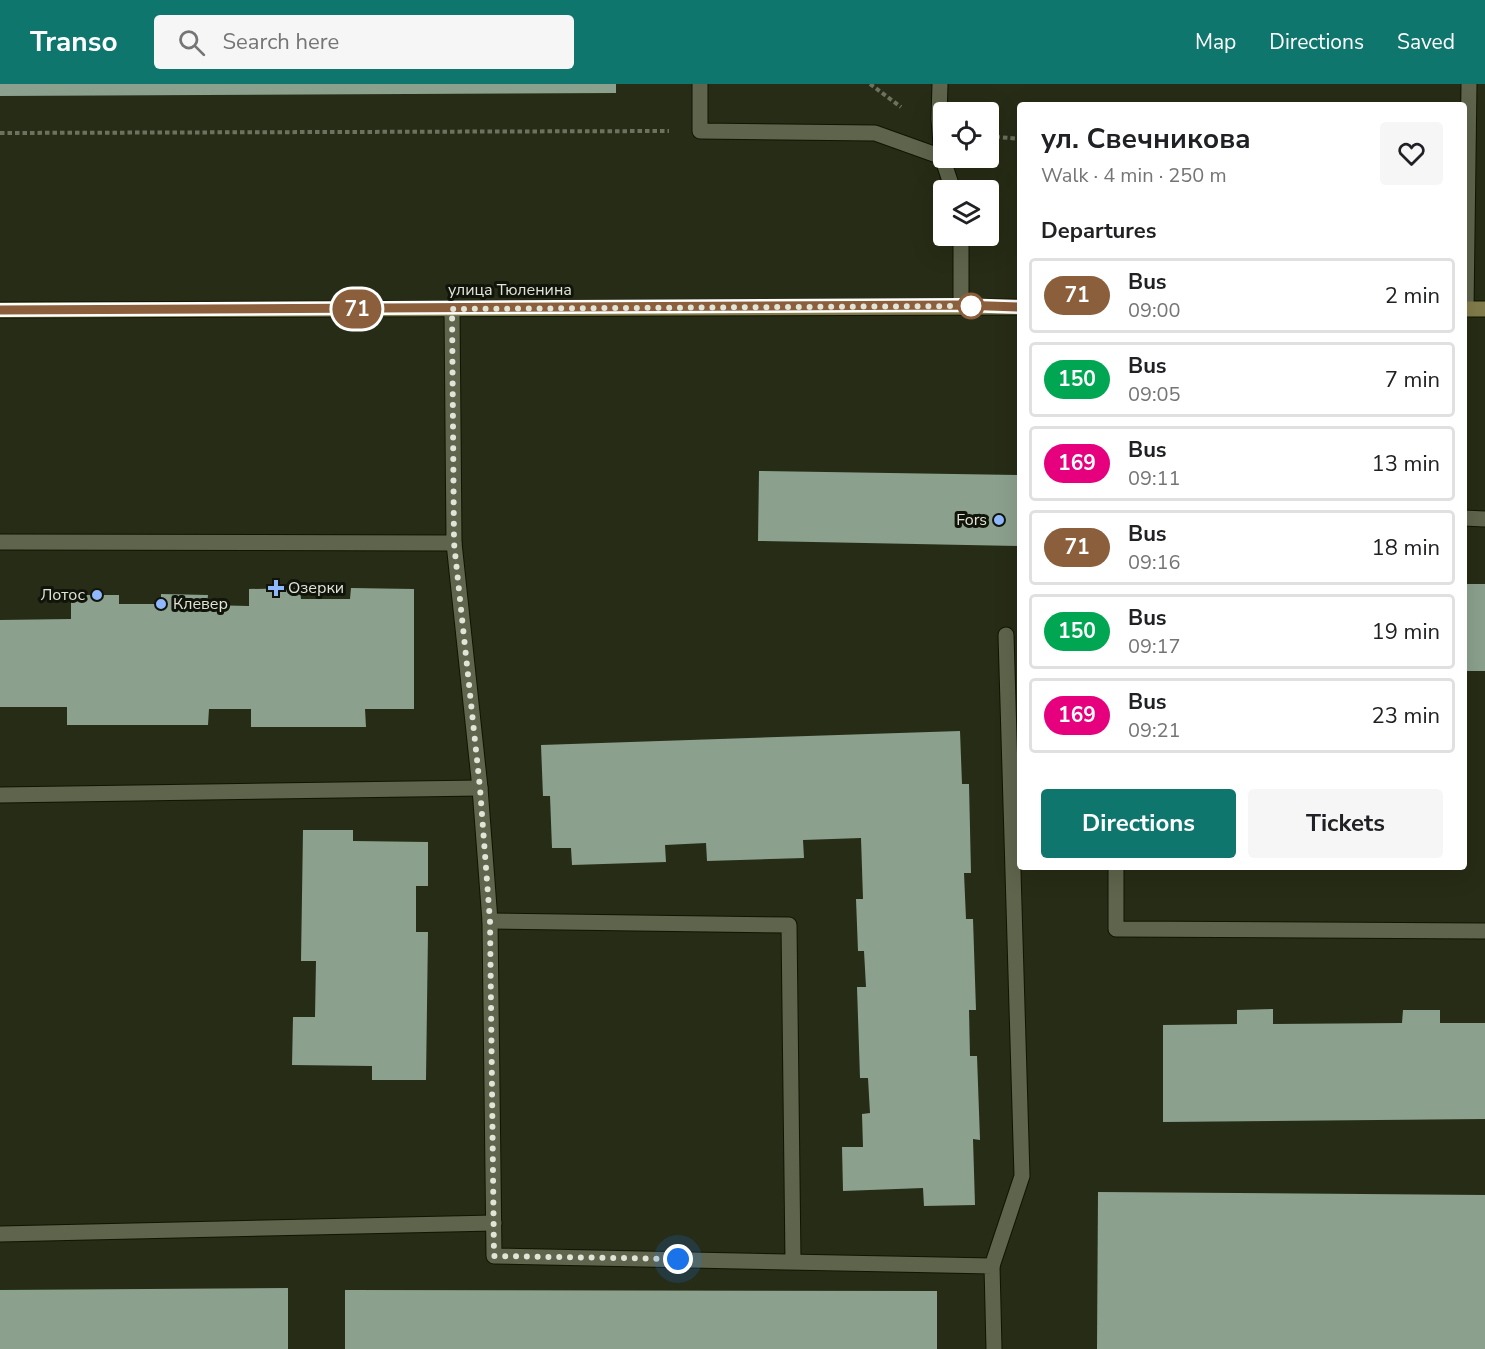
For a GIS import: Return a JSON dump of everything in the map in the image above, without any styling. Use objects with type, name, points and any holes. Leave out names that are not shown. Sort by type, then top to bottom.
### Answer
[{"type":"street","points":[[700,84],[700,131],[875,134],[933,154]]},
{"type":"street","points":[[939,102],[940,84]]},
{"type":"street","points":[[1467,196],[1469,84]]},
{"type":"street","points":[[961,246],[961,305]]},
{"type":"street","name":"улица Тюленина","points":[[0,310],[961,305],[1017,307]]},
{"type":"street","points":[[452,309],[454,543],[480,788],[490,921],[494,1256],[992,1266]]},
{"type":"street","points":[[1467,309],[1485,309]]},
{"type":"street","points":[[1467,518],[1485,519]]},
{"type":"street","points":[[0,542],[454,543]]},
{"type":"street","points":[[994,1349],[992,1266],[1022,1176],[1006,635]]},
{"type":"street","points":[[0,795],[480,788]]},
{"type":"street","points":[[1116,870],[1116,928],[1485,931]]},
{"type":"street","points":[[490,921],[789,925],[793,1262]]},
{"type":"street","points":[[0,1234],[494,1223]]},
{"type":"path","points":[[870,84],[900,107],[933,117]]},
{"type":"path","points":[[0,134],[700,131]]},
{"type":"path","points":[[999,137],[1017,139]]},
{"type":"building","points":[[0,84],[616,84],[616,93],[0,96]]},
{"type":"building","points":[[759,471],[1017,475],[1017,546],[758,541]]},
{"type":"building","points":[[1467,584],[1485,584],[1485,671],[1467,671]]},
{"type":"building","points":[[300,588],[301,599],[350,599],[351,588],[414,589],[414,709],[365,709],[366,727],[251,727],[251,709],[209,709],[208,725],[67,725],[67,707],[0,707],[0,620],[71,619],[71,595],[119,595],[119,604],[161,604],[161,594],[208,595],[207,605],[249,606],[249,589]]},
{"type":"building","points":[[960,731],[962,784],[969,784],[971,873],[964,873],[966,919],[973,919],[976,1010],[969,1010],[970,1056],[977,1056],[980,1140],[973,1139],[975,1205],[924,1206],[923,1188],[843,1191],[842,1147],[863,1147],[862,1114],[870,1113],[868,1078],[860,1078],[857,987],[866,987],[864,951],[858,951],[856,899],[863,899],[861,838],[803,840],[804,858],[707,861],[706,843],[665,845],[666,862],[572,865],[571,848],[552,848],[550,796],[543,796],[541,745]]},
{"type":"building","points":[[303,830],[353,830],[353,841],[428,842],[428,886],[416,886],[416,932],[428,932],[426,1080],[372,1080],[372,1066],[292,1065],[293,1017],[315,1017],[316,961],[301,961]]},
{"type":"building","points":[[1273,1009],[1273,1024],[1402,1023],[1403,1010],[1440,1010],[1440,1023],[1485,1023],[1485,1119],[1163,1122],[1163,1025],[1237,1024],[1237,1010]]},
{"type":"building","points":[[1098,1192],[1485,1195],[1485,1349],[1097,1349]]},
{"type":"building","points":[[288,1288],[288,1349],[0,1349],[0,1290]]},
{"type":"building","points":[[345,1290],[937,1291],[937,1349],[345,1349]]},
{"type":"bus line","name":"71","points":[[0,310],[961,305],[1017,307]]},
{"type":"place","name":"Fors","points":[[999,520]]},
{"type":"place","name":"Озерки","points":[[276,588]]},
{"type":"place","name":"Лотос","points":[[97,595]]},
{"type":"place","name":"Клевер","points":[[161,604]]},
{"type":"route","points":[[678,1259],[494,1256],[490,921],[480,788],[454,543],[452,309],[971,306]]}]
